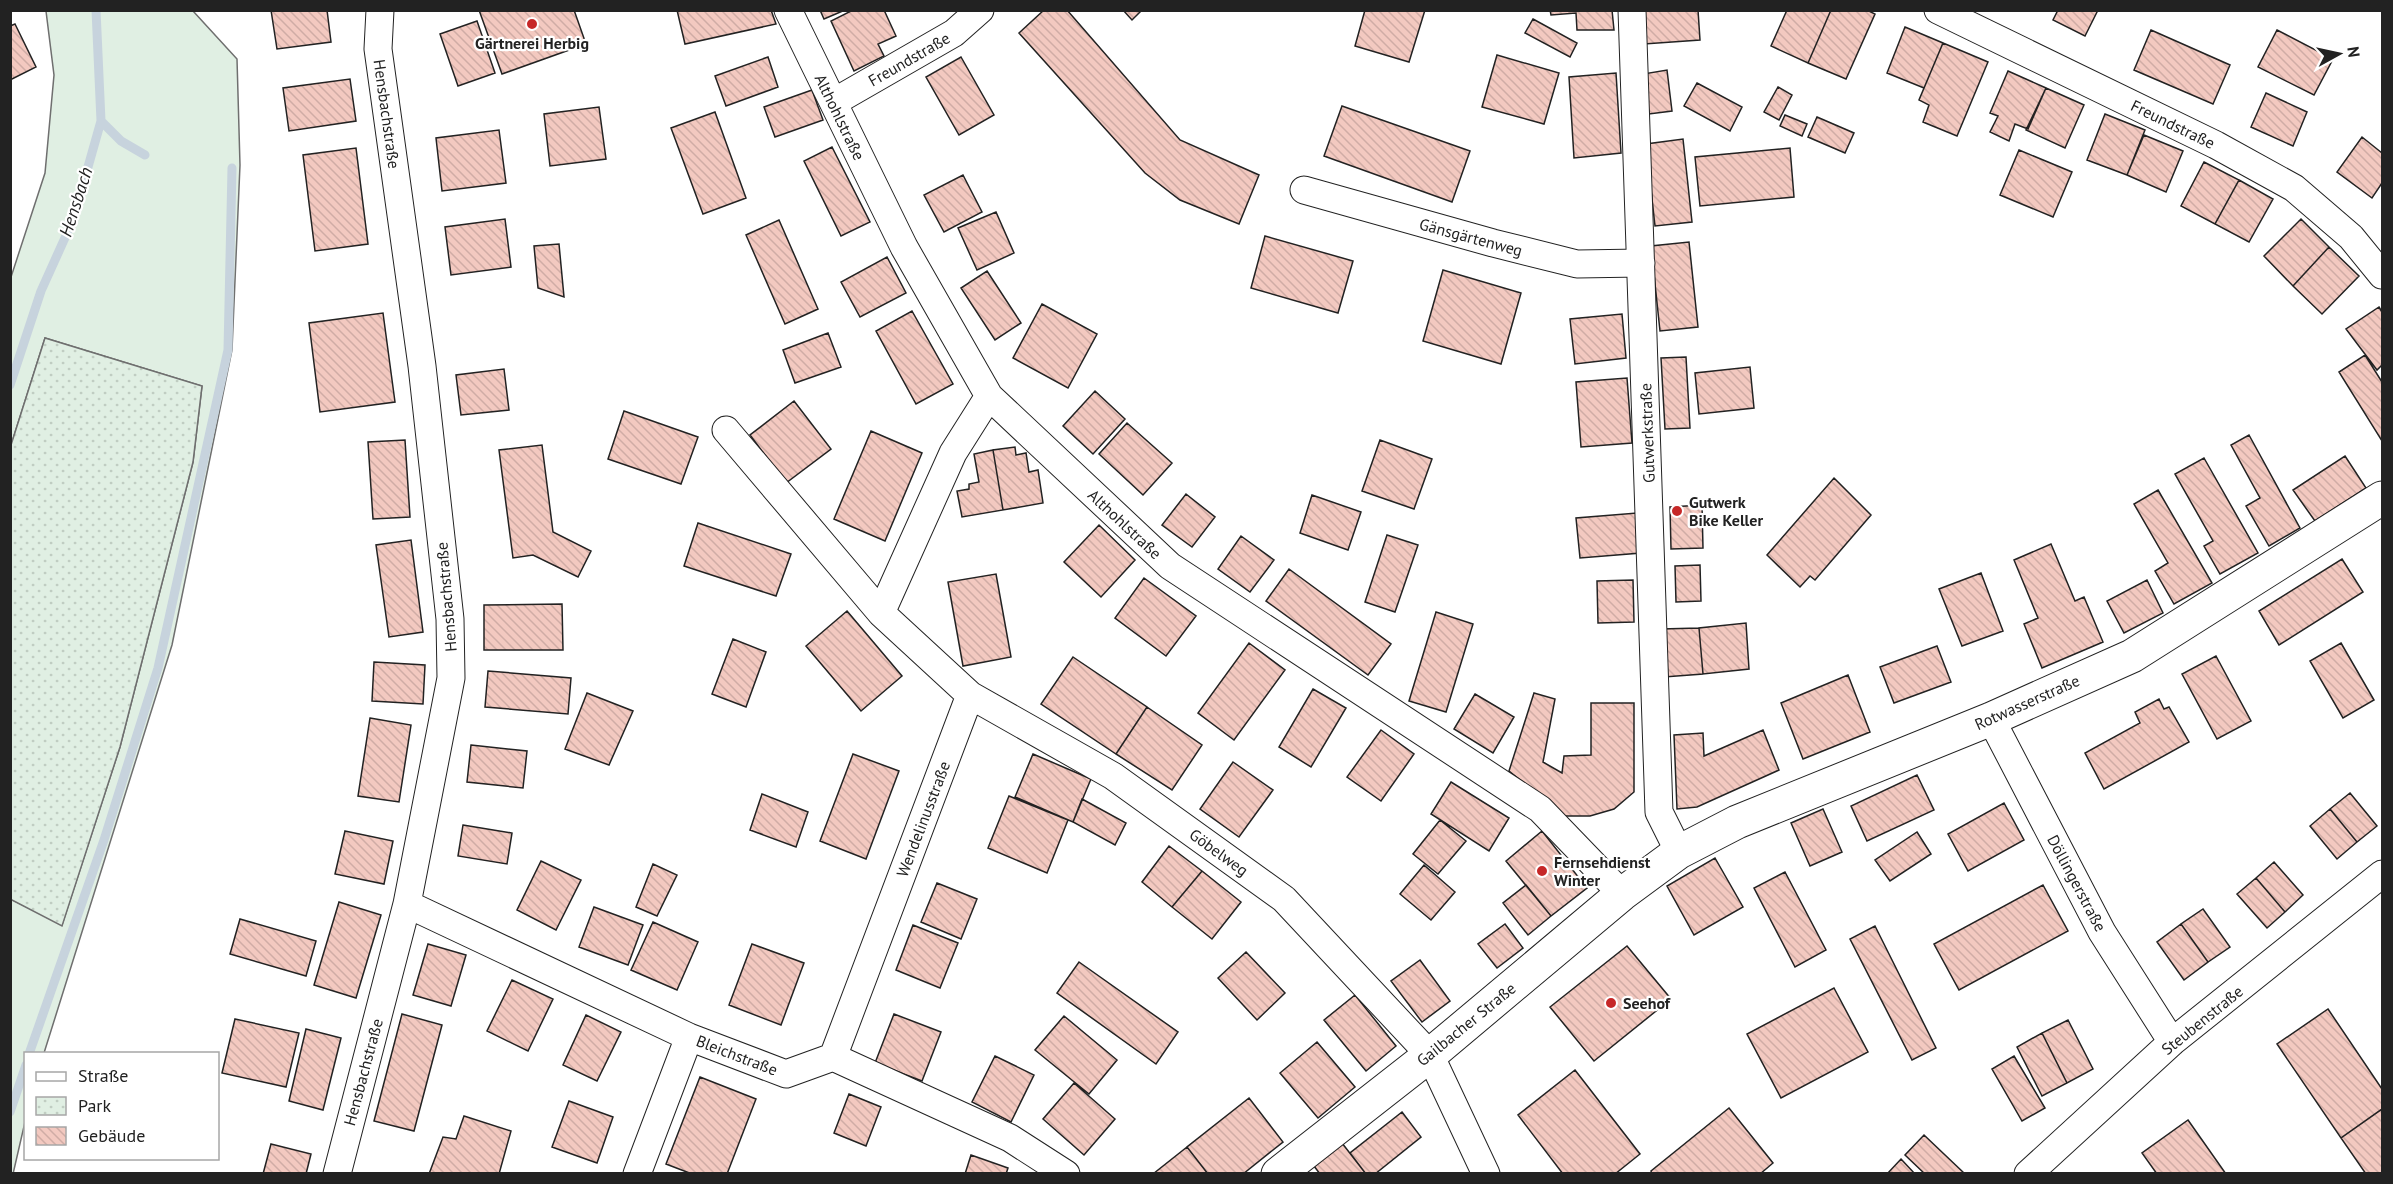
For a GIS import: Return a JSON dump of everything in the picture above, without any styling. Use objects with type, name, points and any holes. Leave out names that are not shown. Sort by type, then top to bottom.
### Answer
[{"type":"street","name":"Hensbachstraße","points":[[337,1173],[407,904],[451,678],[450,618],[422,366],[378,49],[380,10]]},
{"type":"street","name":"Althohlstraße","points":[[788,10],[904,247],[988,396],[1170,567],[1540,808],[1622,894]]},
{"type":"street","name":"Freundstraße","points":[[834,102],[954,33],[980,10]]},
{"type":"street","name":"Gutwerkstraße","points":[[1632,10],[1659,812],[1678,852]]},
{"type":"street","name":"Freundstraße","points":[[1938,10],[2216,145],[2294,188],[2351,237],[2382,275]]},
{"type":"street","name":"Gänsgärtenweg","points":[[1304,190],[1492,243],[1577,264],[1641,262]]},
{"type":"street","points":[[881,613],[953,453],[988,396]]},
{"type":"street","points":[[726,430],[881,613],[970,695]]},
{"type":"street","name":"Rotwasserstraße","points":[[1653,872],[1678,852],[1737,822],[1991,719],[2132,656],[2382,498]]},
{"type":"street","name":"Göbelweg","points":[[970,695],[1113,776],[1284,899],[1430,1055],[1486,1173]]},
{"type":"street","name":"Wendelinusstraße","points":[[833,1058],[970,695]]},
{"type":"street","name":"Döllingerstraße","points":[[1991,719],[2102,932],[2172,1042]]},
{"type":"street","name":"Gailbacher Straße","points":[[1278,1173],[1430,1055],[1622,894],[1653,872]]},
{"type":"street","name":"Steubenstraße","points":[[2028,1173],[2172,1042],[2382,874]]},
{"type":"street","name":"Bleichstraße","points":[[407,904],[689,1037],[786,1074],[833,1058]]},
{"type":"street","points":[[637,1173],[689,1037]]},
{"type":"street","points":[[833,1058],[1010,1138],[1066,1173]]},
{"type":"green space","points":[[46,11],[193,11],[237,59],[240,165],[232,350],[172,645],[44,1052],[24,1052],[24,1126],[13,1174],[10,1173],[11,899],[62,925],[120,747],[193,462],[202,386],[45,338],[11,445],[11,277],[45,173],[54,75]]},
{"type":"green space","points":[[45,338],[202,386],[193,462],[120,747],[62,926],[10,899],[11,445]]},
{"type":"building","points":[[271,10],[327,10],[331,42],[277,49]]},
{"type":"building","points":[[479,10],[574,10],[586,44],[502,74]]},
{"type":"building","points":[[677,10],[771,10],[776,24],[685,44]]},
{"type":"building","points":[[820,10],[845,10],[824,19]]},
{"type":"building","points":[[853,10],[884,10],[896,36],[878,44],[884,56],[854,71],[831,21]]},
{"type":"building","points":[[1044,10],[1067,10],[1180,140],[1259,175],[1239,224],[1180,200],[1145,173],[1019,33]]},
{"type":"building","points":[[1123,10],[1142,10],[1132,20]]},
{"type":"building","points":[[1365,10],[1425,10],[1409,62],[1355,46]]},
{"type":"building","points":[[1550,10],[1612,10],[1614,30],[1577,30],[1576,13],[1551,15]]},
{"type":"building","points":[[1641,10],[1698,10],[1700,40],[1644,44]]},
{"type":"building","points":[[1787,10],[1831,10],[1808,63],[1771,46]]},
{"type":"building","points":[[1831,10],[1867,10],[1875,14],[1846,79],[1808,63]]},
{"type":"building","points":[[2058,10],[2098,10],[2085,36],[2053,20]]},
{"type":"building","points":[[1533,19],[1577,43],[1570,57],[1525,33]]},
{"type":"building","points":[[477,21],[495,73],[458,86],[440,34]]},
{"type":"building","points":[[15,24],[36,67],[10,80],[10,26]]},
{"type":"building","points":[[1905,27],[1943,43],[1924,88],[1887,73]]},
{"type":"building","points":[[2151,30],[2230,65],[2213,104],[2134,70]]},
{"type":"building","points":[[2277,30],[2333,59],[2314,95],[2258,67]]},
{"type":"building","points":[[1943,43],[1988,62],[1957,136],[1923,122],[1929,105],[1919,100]]},
{"type":"building","points":[[1497,55],[1559,73],[1544,124],[1482,107]]},
{"type":"building","points":[[768,57],[778,87],[726,106],[715,76]]},
{"type":"building","points":[[961,57],[994,115],[959,135],[926,77]]},
{"type":"building","points":[[1667,70],[1672,111],[1649,114],[1643,74]]},
{"type":"building","points":[[2008,71],[2046,88],[2028,129],[2015,124],[2009,141],[1990,132],[1998,116],[1990,113]]},
{"type":"building","points":[[1616,73],[1621,153],[1574,158],[1569,77]]},
{"type":"building","points":[[350,79],[356,121],[289,131],[283,88]]},
{"type":"building","points":[[1697,83],[1742,107],[1730,131],[1684,106]]},
{"type":"building","points":[[1778,87],[1792,95],[1779,120],[1764,112]]},
{"type":"building","points":[[2046,88],[2084,105],[2065,148],[2026,130]]},
{"type":"building","points":[[812,90],[823,120],[775,137],[764,107]]},
{"type":"building","points":[[2266,93],[2307,112],[2293,146],[2251,127]]},
{"type":"building","points":[[1342,106],[1470,151],[1452,202],[1324,156]]},
{"type":"building","points":[[599,107],[606,159],[550,166],[544,114]]},
{"type":"building","points":[[715,112],[746,198],[703,214],[671,128]]},
{"type":"building","points":[[2105,114],[2145,130],[2127,175],[2087,160]]},
{"type":"building","points":[[1785,115],[1807,124],[1802,136],[1780,126]]},
{"type":"building","points":[[1817,117],[1854,133],[1845,153],[1808,137]]},
{"type":"building","points":[[499,130],[506,183],[442,191],[436,138]]},
{"type":"building","points":[[2144,135],[2183,151],[2166,192],[2127,175]]},
{"type":"building","points":[[2362,137],[2382,153],[2382,183],[2372,198],[2337,172]]},
{"type":"building","points":[[1683,139],[1692,222],[1655,226],[1646,144]]},
{"type":"building","points":[[832,147],[870,222],[841,236],[804,161]]},
{"type":"building","points":[[356,148],[368,244],[315,251],[303,155]]},
{"type":"building","points":[[1790,148],[1794,197],[1700,206],[1695,157]]},
{"type":"building","points":[[2019,150],[2072,172],[2053,217],[2000,195]]},
{"type":"building","points":[[2204,162],[2239,180],[2215,224],[2181,206]]},
{"type":"building","points":[[963,175],[982,212],[944,232],[924,195]]},
{"type":"building","points":[[2239,180],[2273,199],[2249,242],[2215,224]]},
{"type":"building","points":[[996,212],[1014,253],[977,270],[958,228]]},
{"type":"building","points":[[505,219],[511,267],[451,275],[445,227]]},
{"type":"building","points":[[2301,219],[2329,247],[2293,286],[2264,256]]},
{"type":"building","points":[[779,220],[818,309],[785,324],[746,235]]},
{"type":"building","points":[[1265,236],[1353,261],[1338,313],[1251,288]]},
{"type":"building","points":[[1689,242],[1698,327],[1660,331],[1651,246]]},
{"type":"building","points":[[559,244],[564,297],[538,288],[534,246]]},
{"type":"building","points":[[2329,247],[2359,276],[2322,314],[2293,286]]},
{"type":"building","points":[[887,257],[906,293],[860,317],[841,282]]},
{"type":"building","points":[[1443,270],[1521,293],[1501,364],[1423,341]]},
{"type":"building","points":[[987,271],[1021,323],[995,340],[961,288]]},
{"type":"building","points":[[1042,304],[1097,334],[1068,388],[1013,358]]},
{"type":"building","points":[[2379,307],[2382,312],[2382,365],[2377,370],[2346,329]]},
{"type":"building","points":[[912,311],[953,384],[916,404],[876,331]]},
{"type":"building","points":[[383,313],[395,402],[320,412],[309,323]]},
{"type":"building","points":[[1622,314],[1626,358],[1575,364],[1570,319]]},
{"type":"building","points":[[828,333],[841,367],[795,383],[783,350]]},
{"type":"building","points":[[2365,355],[2382,382],[2382,441],[2339,372]]},
{"type":"building","points":[[1686,357],[1690,428],[1665,429],[1661,358]]},
{"type":"building","points":[[1750,367],[1754,408],[1699,414],[1695,373]]},
{"type":"building","points":[[504,369],[509,410],[461,415],[456,375]]},
{"type":"building","points":[[1627,378],[1632,443],[1581,447],[1576,382]]},
{"type":"building","points":[[1095,391],[1125,419],[1093,454],[1063,426]]},
{"type":"building","points":[[794,401],[831,449],[786,483],[750,435]]},
{"type":"building","points":[[624,411],[698,437],[681,484],[608,459]]},
{"type":"building","points":[[1127,423],[1172,463],[1143,495],[1099,454]]},
{"type":"building","points":[[871,431],[922,453],[885,541],[834,519]]},
{"type":"building","points":[[2249,435],[2300,528],[2269,546],[2246,506],[2260,498],[2231,445]]},
{"type":"building","points":[[405,440],[410,517],[373,519],[368,442]]},
{"type":"building","points":[[1380,440],[1432,459],[1414,509],[1362,491]]},
{"type":"building","points":[[542,445],[553,532],[591,551],[578,577],[533,555],[513,558],[499,450]]},
{"type":"building","points":[[1015,447],[1016,455],[1026,453],[1029,472],[1038,470],[1043,503],[1003,510],[993,450]]},
{"type":"building","points":[[993,450],[1003,510],[962,517],[957,491],[969,489],[969,484],[979,482],[974,454]]},
{"type":"building","points":[[2345,456],[2366,488],[2315,521],[2293,490]]},
{"type":"building","points":[[2204,458],[2258,553],[2220,574],[2204,546],[2213,541],[2175,474]]},
{"type":"building","points":[[1834,478],[1871,515],[1815,580],[1810,576],[1800,587],[1767,555]]},
{"type":"building","points":[[2158,490],[2212,583],[2174,604],[2155,571],[2168,563],[2134,504]]},
{"type":"building","points":[[1186,494],[1215,517],[1192,547],[1162,525]]},
{"type":"building","points":[[1312,495],[1361,512],[1348,550],[1300,533]]},
{"type":"building","points":[[1702,505],[1703,548],[1671,549],[1670,507]]},
{"type":"building","points":[[1637,513],[1641,553],[1580,558],[1576,518]]},
{"type":"building","points":[[698,523],[791,554],[776,596],[684,566]]},
{"type":"building","points":[[1099,525],[1135,560],[1101,597],[1064,562]]},
{"type":"building","points":[[1387,535],[1418,545],[1395,612],[1365,602]]},
{"type":"building","points":[[1241,536],[1274,560],[1250,592],[1218,569]]},
{"type":"building","points":[[411,540],[423,632],[389,637],[376,545]]},
{"type":"building","points":[[2051,544],[2075,601],[2084,597],[2103,642],[2042,668],[2024,624],[2038,618],[2014,560]]},
{"type":"building","points":[[2342,559],[2363,592],[2279,645],[2259,611]]},
{"type":"building","points":[[1700,565],[1701,601],[1676,602],[1675,566]]},
{"type":"building","points":[[1289,569],[1391,644],[1368,675],[1266,601]]},
{"type":"building","points":[[1981,573],[2003,631],[1962,646],[1939,589]]},
{"type":"building","points":[[996,574],[1011,657],[963,666],[948,582]]},
{"type":"building","points":[[1144,578],[1196,616],[1166,656],[1115,618]]},
{"type":"building","points":[[1633,580],[1634,622],[1598,623],[1597,581]]},
{"type":"building","points":[[2147,580],[2163,613],[2124,633],[2107,601]]},
{"type":"building","points":[[562,604],[563,650],[484,650],[484,605]]},
{"type":"building","points":[[847,611],[902,676],[861,711],[806,646]]},
{"type":"building","points":[[1436,612],[1473,624],[1446,712],[1409,701]]},
{"type":"building","points":[[1746,623],[1749,669],[1703,674],[1699,628]]},
{"type":"building","points":[[1699,628],[1703,674],[1664,677],[1661,629]]},
{"type":"building","points":[[733,639],[766,652],[746,707],[712,694]]},
{"type":"building","points":[[1249,643],[1285,670],[1234,740],[1198,713]]},
{"type":"building","points":[[2341,643],[2374,700],[2343,718],[2310,661]]},
{"type":"building","points":[[1937,646],[1951,682],[1894,703],[1880,667]]},
{"type":"building","points":[[2216,656],[2251,721],[2217,739],[2182,674]]},
{"type":"building","points":[[1073,657],[1147,707],[1116,754],[1041,704]]},
{"type":"building","points":[[374,662],[425,665],[423,704],[372,701]]},
{"type":"building","points":[[488,671],[571,678],[568,714],[485,707]]},
{"type":"building","points":[[1848,675],[1870,732],[1803,759],[1781,703]]},
{"type":"building","points":[[1313,689],[1346,708],[1311,767],[1279,747]]},
{"type":"building","points":[[587,693],[633,711],[609,765],[565,749]]},
{"type":"building","points":[[1534,693],[1555,699],[1543,762],[1562,773],[1564,756],[1591,755],[1591,703],[1634,703],[1634,792],[1614,809],[1590,816],[1565,816],[1509,771]]},
{"type":"building","points":[[1475,694],[1514,717],[1493,753],[1454,729]]},
{"type":"building","points":[[2159,699],[2164,709],[2169,707],[2189,742],[2104,789],[2085,753],[2140,723],[2135,712]]},
{"type":"building","points":[[1147,707],[1202,745],[1172,790],[1116,754]]},
{"type":"building","points":[[370,718],[411,725],[399,802],[358,796]]},
{"type":"building","points":[[1381,730],[1414,754],[1381,801],[1347,777]]},
{"type":"building","points":[[1763,730],[1779,770],[1697,807],[1677,809],[1674,735],[1703,733],[1704,756]]},
{"type":"building","points":[[471,745],[527,751],[523,788],[467,782]]},
{"type":"building","points":[[853,754],[899,771],[866,859],[820,841]]},
{"type":"building","points":[[1033,754],[1091,779],[1073,822],[1015,797]]},
{"type":"building","points":[[1233,762],[1273,790],[1239,837],[1200,809]]},
{"type":"building","points":[[1917,775],[1934,810],[1867,841],[1851,806]]},
{"type":"building","points":[[1451,782],[1509,818],[1489,851],[1431,814]]},
{"type":"building","points":[[2350,793],[2377,826],[2357,842],[2330,809]]},
{"type":"building","points":[[762,794],[808,812],[796,847],[750,830]]},
{"type":"building","points":[[1009,796],[1068,820],[1047,873],[988,848]]},
{"type":"building","points":[[1082,799],[1126,823],[1115,845],[1073,822]]},
{"type":"building","points":[[2004,803],[2024,840],[1968,871],[1948,834]]},
{"type":"building","points":[[1823,809],[1842,852],[1810,866],[1791,823]]},
{"type":"building","points":[[2330,809],[2357,842],[2337,859],[2310,826]]},
{"type":"building","points":[[1440,820],[1466,841],[1438,874],[1413,854]]},
{"type":"building","points":[[463,825],[512,833],[507,864],[458,856]]},
{"type":"building","points":[[345,831],[393,841],[384,884],[335,874]]},
{"type":"building","points":[[1542,831],[1587,888],[1551,916],[1506,861]]},
{"type":"building","points":[[1917,832],[1931,854],[1890,881],[1875,860]]},
{"type":"building","points":[[1169,846],[1202,871],[1172,907],[1142,882]]},
{"type":"building","points":[[1715,858],[1743,907],[1694,935],[1667,886]]},
{"type":"building","points":[[541,861],[581,880],[556,930],[517,910]]},
{"type":"building","points":[[2274,862],[2303,895],[2285,912],[2256,878]]},
{"type":"building","points":[[653,864],[677,875],[657,916],[636,907]]},
{"type":"building","points":[[1424,865],[1455,892],[1431,920],[1400,894]]},
{"type":"building","points":[[1202,871],[1241,902],[1212,939],[1172,907]]},
{"type":"building","points":[[1785,872],[1826,950],[1795,967],[1754,888]]},
{"type":"building","points":[[2256,878],[2285,912],[2267,928],[2237,894]]},
{"type":"building","points":[[937,883],[977,899],[961,939],[921,922]]},
{"type":"building","points":[[1526,885],[1551,916],[1528,935],[1503,903]]},
{"type":"building","points":[[2043,885],[2068,931],[1959,990],[1934,944]]},
{"type":"building","points":[[339,902],[381,915],[356,998],[314,985]]},
{"type":"building","points":[[594,907],[643,925],[628,965],[579,947]]},
{"type":"building","points":[[2203,909],[2230,947],[2208,962],[2181,924]]},
{"type":"building","points":[[240,919],[316,941],[306,976],[230,954]]},
{"type":"building","points":[[653,922],[698,942],[677,990],[631,970]]},
{"type":"building","points":[[1505,924],[1523,948],[1497,968],[1478,944]]},
{"type":"building","points":[[2181,924],[2208,962],[2184,980],[2157,942]]},
{"type":"building","points":[[913,925],[958,943],[940,988],[896,970]]},
{"type":"building","points":[[1875,926],[1936,1048],[1912,1060],[1850,939]]},
{"type":"building","points":[[428,944],[466,955],[451,1006],[413,995]]},
{"type":"building","points":[[752,944],[804,963],[781,1025],[729,1005]]},
{"type":"building","name":"Seehof","points":[[1627,946],[1671,999],[1594,1061],[1550,1007]]},
{"type":"building","points":[[1246,952],[1285,993],[1257,1020],[1218,978]]},
{"type":"building","points":[[1420,960],[1450,1001],[1422,1022],[1391,981]]},
{"type":"building","points":[[1079,962],[1178,1032],[1156,1064],[1057,993]]},
{"type":"building","points":[[512,980],[553,999],[528,1051],[487,1031]]},
{"type":"building","points":[[1834,988],[1868,1052],[1781,1098],[1747,1034]]},
{"type":"building","points":[[1355,995],[1396,1046],[1366,1071],[1324,1020]]},
{"type":"building","points":[[2328,1009],[2382,1089],[2382,1109],[2341,1138],[2277,1044]]},
{"type":"building","points":[[402,1014],[442,1025],[414,1131],[374,1121]]},
{"type":"building","points":[[894,1014],[941,1032],[922,1081],[875,1063]]},
{"type":"building","points":[[586,1015],[621,1032],[597,1081],[563,1065]]},
{"type":"building","points":[[1064,1016],[1117,1060],[1089,1094],[1035,1050]]},
{"type":"building","points":[[235,1019],[299,1033],[286,1087],[222,1073]]},
{"type":"building","points":[[2068,1020],[2093,1069],[2067,1083],[2042,1033]]},
{"type":"building","points":[[306,1029],[341,1038],[323,1110],[289,1101]]},
{"type":"building","points":[[2042,1033],[2067,1083],[2042,1096],[2017,1047]]},
{"type":"building","points":[[1317,1042],[1355,1087],[1318,1118],[1280,1073]]},
{"type":"building","points":[[995,1056],[1034,1075],[1011,1122],[972,1102]]},
{"type":"building","points":[[2014,1056],[2045,1108],[2022,1121],[1992,1069]]},
{"type":"building","points":[[1575,1070],[1640,1154],[1615,1174],[1563,1174],[1518,1115]]},
{"type":"building","points":[[700,1077],[756,1099],[727,1174],[692,1174],[666,1164]]},
{"type":"building","points":[[1074,1083],[1115,1119],[1084,1155],[1043,1119]]},
{"type":"building","points":[[849,1094],[881,1107],[866,1146],[834,1133]]},
{"type":"building","points":[[1249,1098],[1283,1142],[1243,1174],[1208,1174],[1187,1147]]},
{"type":"building","points":[[569,1101],[613,1117],[597,1163],[552,1147]]},
{"type":"building","points":[[1729,1108],[1773,1163],[1760,1174],[1652,1174],[1651,1171]]},
{"type":"building","points":[[2382,1109],[2382,1174],[2366,1174],[2341,1138]]},
{"type":"building","points":[[1402,1112],[1421,1137],[1375,1174],[1366,1174],[1350,1153]]},
{"type":"building","points":[[464,1116],[511,1131],[499,1174],[429,1174],[443,1137],[456,1139]]},
{"type":"building","points":[[2188,1120],[2226,1174],[2157,1174],[2142,1153]]},
{"type":"building","points":[[1924,1135],[1965,1174],[1925,1174],[1905,1155]]},
{"type":"building","points":[[1342,1143],[1366,1174],[1320,1174],[1314,1166]]},
{"type":"building","points":[[271,1144],[311,1154],[306,1174],[263,1174]]},
{"type":"building","points":[[1187,1147],[1208,1174],[1153,1174]]},
{"type":"building","points":[[971,1155],[1008,1168],[1006,1174],[965,1174]]},
{"type":"building","points":[[1901,1159],[1915,1174],[1887,1174]]},
{"type":"waterway","name":"Hensbach","points":[[10,385],[41,291],[73,220],[101,121],[96,10]]},
{"type":"waterway","points":[[101,121],[121,141],[145,155]]},
{"type":"waterway","points":[[30,1052],[104,840],[158,668],[228,350],[232,168]]},
{"type":"waterway","points":[[10,1112],[24,1071]]},
{"type":"place","name":"Gärtnerei Herbig","points":[[532,24]]},
{"type":"place","name":"Gutwerk Bike Keller","points":[[1677,511]]},
{"type":"place","name":"Fernsehdienst Winter","points":[[1542,871]]},
{"type":"place","name":"Seehof","points":[[1611,1003]]}]
